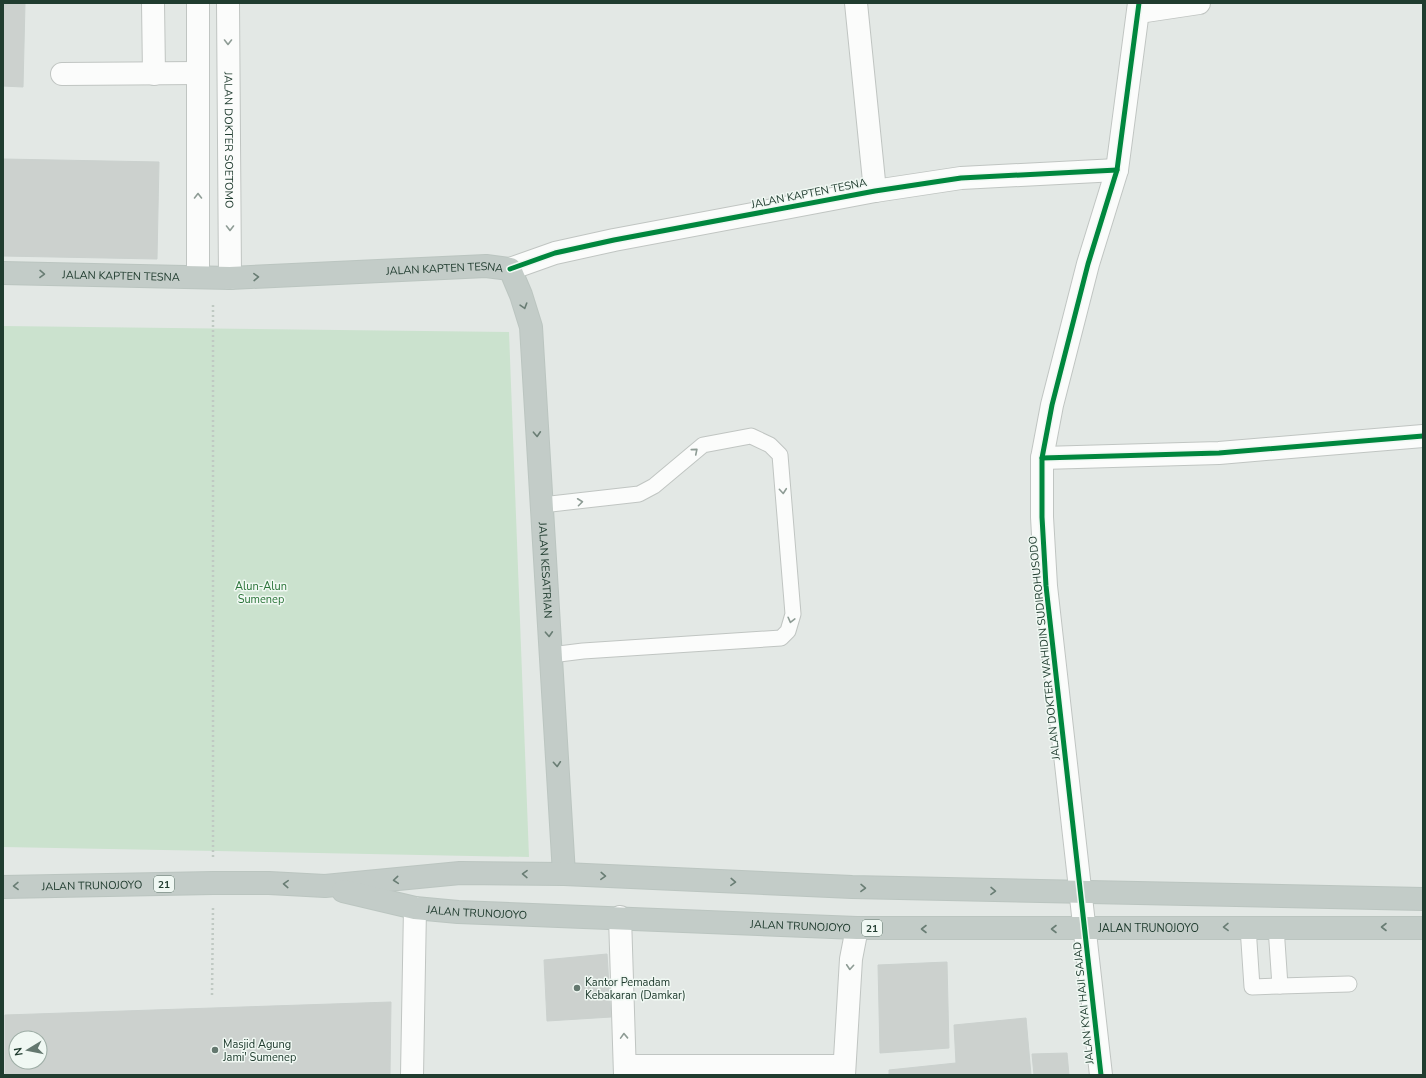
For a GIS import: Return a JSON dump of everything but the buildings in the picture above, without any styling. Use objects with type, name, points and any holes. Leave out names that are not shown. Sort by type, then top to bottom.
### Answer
[{"type":"highway","name":"JALAN KAPTEN TESNA","points":[[3,273],[214,277],[486,266],[510,269]]},
{"type":"highway","name":"JALAN KESATRIAN","points":[[510,269],[521,295],[531,327],[564,874]]},
{"type":"highway","name":"JALAN TRUNOJOYO","points":[[3,887],[213,883],[269,883],[324,886],[460,873],[564,874],[852,887],[1080,893],[1423,899]]},
{"type":"highway","name":"JALAN TRUNOJOYO","points":[[324,886],[415,908],[458,912],[620,917],[857,928],[1423,928]]},
{"type":"street","points":[[153,3],[154,74]]},
{"type":"street","points":[[198,3],[198,73],[214,277]]},
{"type":"street","name":"JALAN DOKTER SOETOMO","points":[[214,277],[228,74],[228,3]]},
{"type":"street","points":[[856,3],[875,190]]},
{"type":"street","points":[[1139,8],[1199,3]]},
{"type":"street","name":"JALAN DOKTER WAHIDIN SUDIROHUSODO","points":[[1085,929],[1046,586],[1042,517],[1042,458],[1056,390],[1088,264],[1116,170],[1139,8]]},
{"type":"street","points":[[62,74],[228,74]]},
{"type":"street","name":"JALAN KAPTEN TESNA","points":[[510,269],[555,253],[614,240],[875,190],[961,178],[1116,170]]},
{"type":"street","points":[[1042,458],[1219,453],[1423,436]]},
{"type":"street","points":[[412,1075],[415,908]]},
{"type":"street","points":[[620,917],[625,1071],[844,1071],[851,959],[857,928]]},
{"type":"street","name":"JALAN KYAI HAJI SAJAD","points":[[1085,929],[1101,1075]]},
{"type":"lane","points":[[542,505],[639,494],[654,486],[703,445],[751,436],[770,445],[780,454],[793,614],[788,631],[781,638],[551,655]]},
{"type":"lane","points":[[1248,927],[1252,987],[1349,984]]},
{"type":"lane","points":[[1276,927],[1280,986]]},
{"type":"path","points":[[212,995],[214,277]]},
{"type":"green space","name":"Alun-Alun Sumenep","points":[[3,326],[509,332],[529,857],[3,847]]},
{"type":"cycle path","points":[[1101,1075],[1046,586],[1042,517],[1042,458],[1052,405],[1088,264],[1117,170],[1139,3]]},
{"type":"cycle path","points":[[510,269],[555,253],[614,240],[875,191],[961,178],[1117,170]]},
{"type":"cycle path","points":[[1042,458],[1219,453],[1423,436]]},
{"type":"place","name":"Kantor Pemadam Kebakaran (Damkar)","points":[[577,988]]},
{"type":"place","name":"Masjid Agung Jami' Sumenep","points":[[215,1050]]}]
